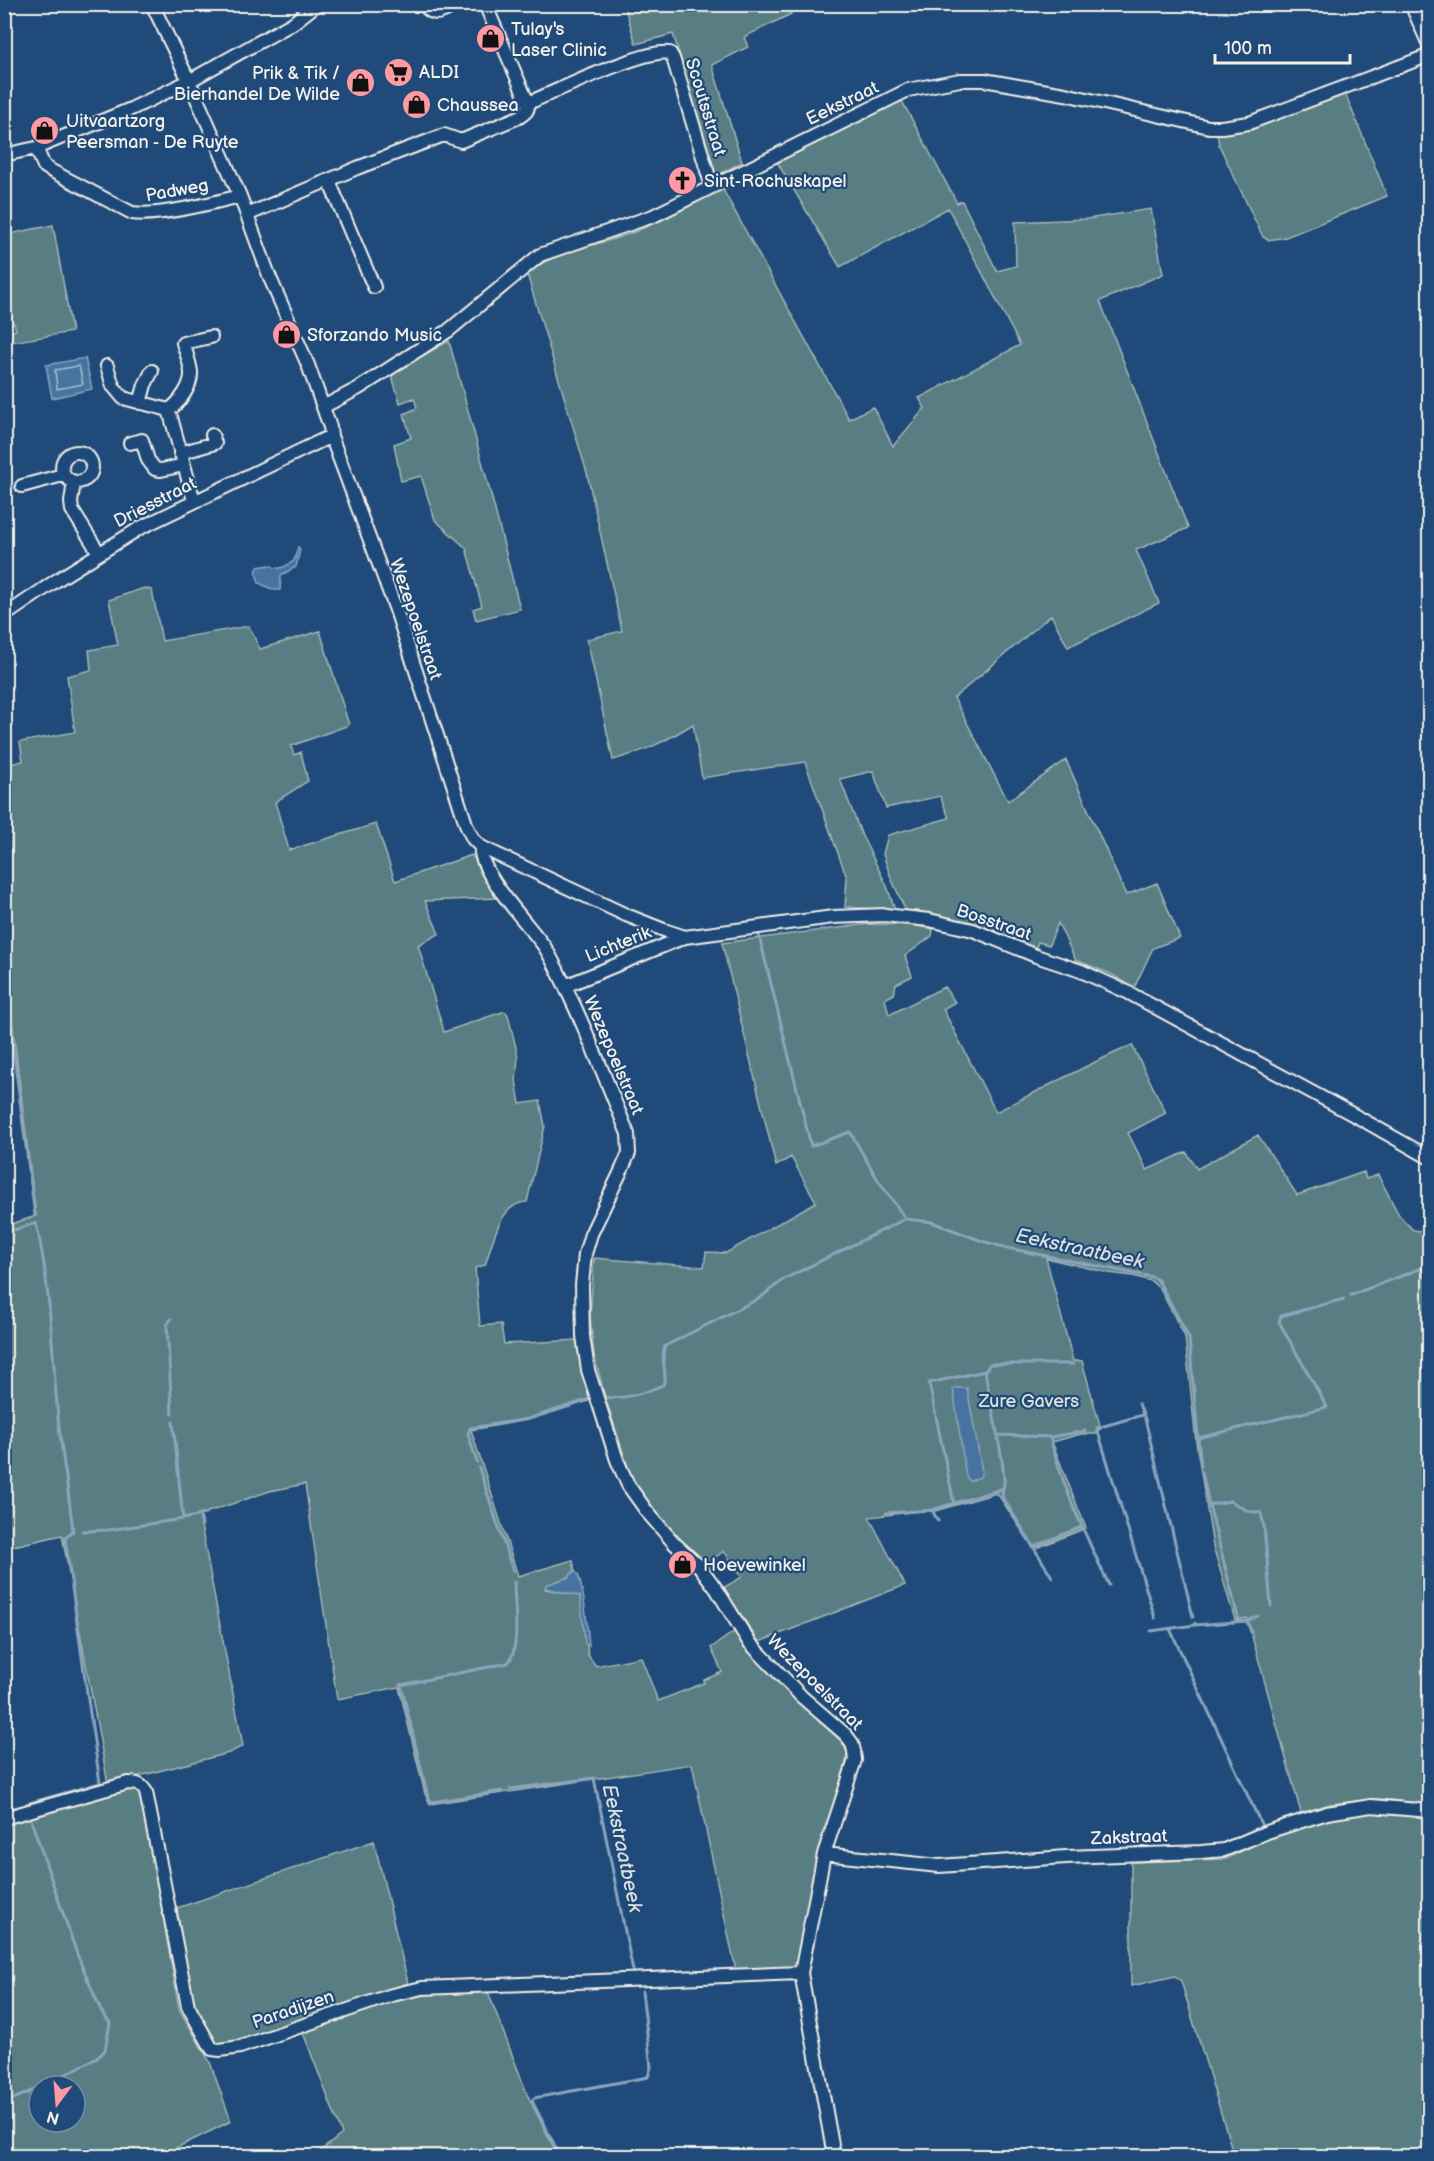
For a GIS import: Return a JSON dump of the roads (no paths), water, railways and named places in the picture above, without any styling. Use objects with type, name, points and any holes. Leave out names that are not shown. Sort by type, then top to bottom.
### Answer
[{"type":"street","name":"Wezepoelstraat","points":[[152,4],[240,196],[270,278],[304,356],[330,426],[331,436],[396,610],[467,828],[481,847],[481,857],[503,895],[543,945],[565,986],[628,1134],[628,1153],[591,1234],[585,1254],[582,1285],[583,1336],[588,1370],[617,1460],[628,1485],[674,1543],[700,1567],[749,1642],[802,1697],[846,1735],[852,1743],[855,1760],[824,1854],[801,1973],[834,2157]]},
{"type":"street","points":[[4,155],[36,148],[131,109],[189,81],[293,23],[317,4]]},
{"type":"street","points":[[423,4],[429,12],[434,14],[458,4]]},
{"type":"street","points":[[485,4],[528,103]]},
{"type":"street","points":[[1411,4],[1430,47]]},
{"type":"street","name":"Scoutsstraat","points":[[247,215],[444,135],[461,141],[519,117],[526,113],[529,108],[528,103],[610,68],[660,52],[670,53],[712,187]]},
{"type":"street","name":"Eekstraat","points":[[323,407],[359,388],[448,331],[540,255],[653,216],[908,90],[960,80],[1010,84],[1209,127],[1222,127],[1249,123],[1430,55]]},
{"type":"street","name":"Padweg","points":[[36,148],[45,166],[50,170],[132,213],[186,208],[240,196]]},
{"type":"street","points":[[329,181],[374,287]]},
{"type":"street","points":[[169,410],[177,404],[190,379],[191,372],[183,343],[211,337]]},
{"type":"street","points":[[106,366],[117,393],[123,398],[169,410]]},
{"type":"street","points":[[140,403],[152,371]]},
{"type":"street","points":[[169,410],[194,501]]},
{"type":"street","name":"Driesstraat","points":[[4,616],[140,528],[331,436]]},
{"type":"street","points":[[141,440],[154,469],[161,470],[184,465]]},
{"type":"street","points":[[180,453],[215,444]]},
{"type":"street","points":[[22,486],[63,475],[74,482],[87,480],[92,472],[90,459],[77,452],[67,456],[63,463],[63,475]]},
{"type":"street","points":[[74,482],[72,510],[99,553]]},
{"type":"street","name":"Bosstraat","points":[[481,847],[626,915],[685,937],[833,917],[885,915],[929,920],[973,930],[1036,956],[1081,971],[1127,992],[1430,1158]]},
{"type":"street","name":"Lichterik","points":[[565,986],[685,937]]},
{"type":"street","name":"Paradijzen","points":[[4,1818],[128,1783],[142,1786],[146,1792],[188,2006],[212,2049],[240,2047],[392,1995],[422,1988],[801,1973]]},
{"type":"street","name":"Zakstraat","points":[[824,1854],[939,1866],[1066,1857],[1201,1852],[1224,1850],[1267,1832],[1327,1813],[1371,1806],[1430,1811]]},
{"type":"water","points":[[85,358],[92,389],[52,398],[46,365]]},
{"type":"water","points":[[298,547],[300,550],[296,567],[281,575],[280,590],[274,590],[259,583],[256,573],[258,567],[270,565],[280,568],[285,566],[294,561]]},
{"type":"water","points":[[953,1388],[967,1388],[982,1471],[980,1477],[970,1481],[966,1477]]},
{"type":"water","points":[[574,1571],[578,1574],[582,1592],[589,1646],[585,1643],[580,1596],[545,1588],[546,1585],[569,1577]]},
{"type":"waterway","points":[[759,935],[811,1146],[850,1132],[878,1180],[905,1218]]},
{"type":"waterway","points":[[5,987],[35,1215]]},
{"type":"waterway","name":"Eekstraatbeek","points":[[603,1397],[618,1398],[649,1391],[663,1385],[665,1346],[760,1298],[784,1279],[905,1219],[932,1222],[1007,1248],[1158,1280],[1189,1338],[1198,1438],[1327,1407],[1279,1322],[1281,1316],[1344,1299]]},
{"type":"waterway","points":[[4,1233],[36,1223],[41,1247],[48,1295],[58,1418],[73,1531],[65,1538],[100,1783],[26,1804]]},
{"type":"waterway","name":"Eekstraatbeek","points":[[1351,1295],[1422,1268],[1430,1289]]},
{"type":"waterway","points":[[171,1319],[167,1325],[172,1414]]},
{"type":"waterway","points":[[985,1371],[990,1364],[1073,1364]]},
{"type":"waterway","points":[[954,1503],[929,1383],[985,1371],[1003,1465],[1002,1496],[1052,1577]]},
{"type":"waterway","name":"Eekstraatbeek","points":[[477,1462],[468,1434],[470,1428],[528,1419],[590,1399]]},
{"type":"waterway","points":[[1139,1404],[1145,1419],[1193,1617]]},
{"type":"waterway","points":[[1142,1415],[1097,1428],[1155,1618]]},
{"type":"waterway","points":[[82,1531],[109,1530],[183,1519],[173,1422]]},
{"type":"waterway","points":[[997,1435],[1050,1437],[1085,1431]]},
{"type":"waterway","points":[[1050,1437],[1068,1494],[1109,1585]]},
{"type":"waterway","points":[[1198,1438],[1201,1466]]},
{"type":"waterway","name":"Eekstraatbeek","points":[[479,1468],[513,1571]]},
{"type":"waterway","points":[[1202,1472],[1209,1505],[1230,1501],[1248,1511],[1261,1513],[1271,1606]]},
{"type":"waterway","points":[[886,1513],[932,1510],[1001,1489]]},
{"type":"waterway","points":[[1209,1505],[1239,1621]]},
{"type":"waterway","points":[[932,1510],[938,1521]]},
{"type":"waterway","points":[[183,1519],[205,1514]]},
{"type":"waterway","points":[[200,1515],[202,1525]]},
{"type":"waterway","points":[[1033,1547],[1081,1527]]},
{"type":"waterway","name":"Eekstraatbeek","points":[[502,1791],[432,1802],[428,1797],[401,1685],[508,1663],[512,1656],[516,1636],[514,1582]]},
{"type":"waterway","points":[[1247,1621],[1258,1616]]},
{"type":"waterway","points":[[1195,1623],[1195,1625],[1247,1621],[1251,1632]]},
{"type":"waterway","points":[[1151,1631],[1195,1625]]},
{"type":"waterway","points":[[1170,1629],[1262,1826],[1246,1834]]},
{"type":"waterway","name":"Eekstraatbeek","points":[[510,1789],[594,1778],[633,1971]]},
{"type":"waterway","points":[[31,1820],[77,1954],[101,2011],[110,2023],[105,2050],[97,2058],[66,2074]]},
{"type":"waterway","name":"Eekstraatbeek","points":[[560,2156],[532,2101],[534,2098],[648,2077],[651,2067],[642,1991]]},
{"type":"waterway","points":[[4,2103],[27,2093]]},
{"type":"place","name":"Tulay's Laser Clinic","points":[[490,39]]},
{"type":"place","name":"ALDI","points":[[398,72]]},
{"type":"place","name":"Prik & Tik / Bierhandel De Wilde","points":[[361,83]]},
{"type":"place","name":"Chaussea","points":[[416,105]]},
{"type":"place","name":"Uitvaartzorg Peersman - De Ruyte","points":[[45,131]]},
{"type":"place","name":"Sint-Rochuskapel","points":[[683,181]]},
{"type":"place","name":"Sforzando Music","points":[[286,335]]},
{"type":"place","name":"Hoevewinkel","points":[[682,1565]]},
{"type":"park label","name":"Zure Gavers","points":[[1029,1401]]}]
